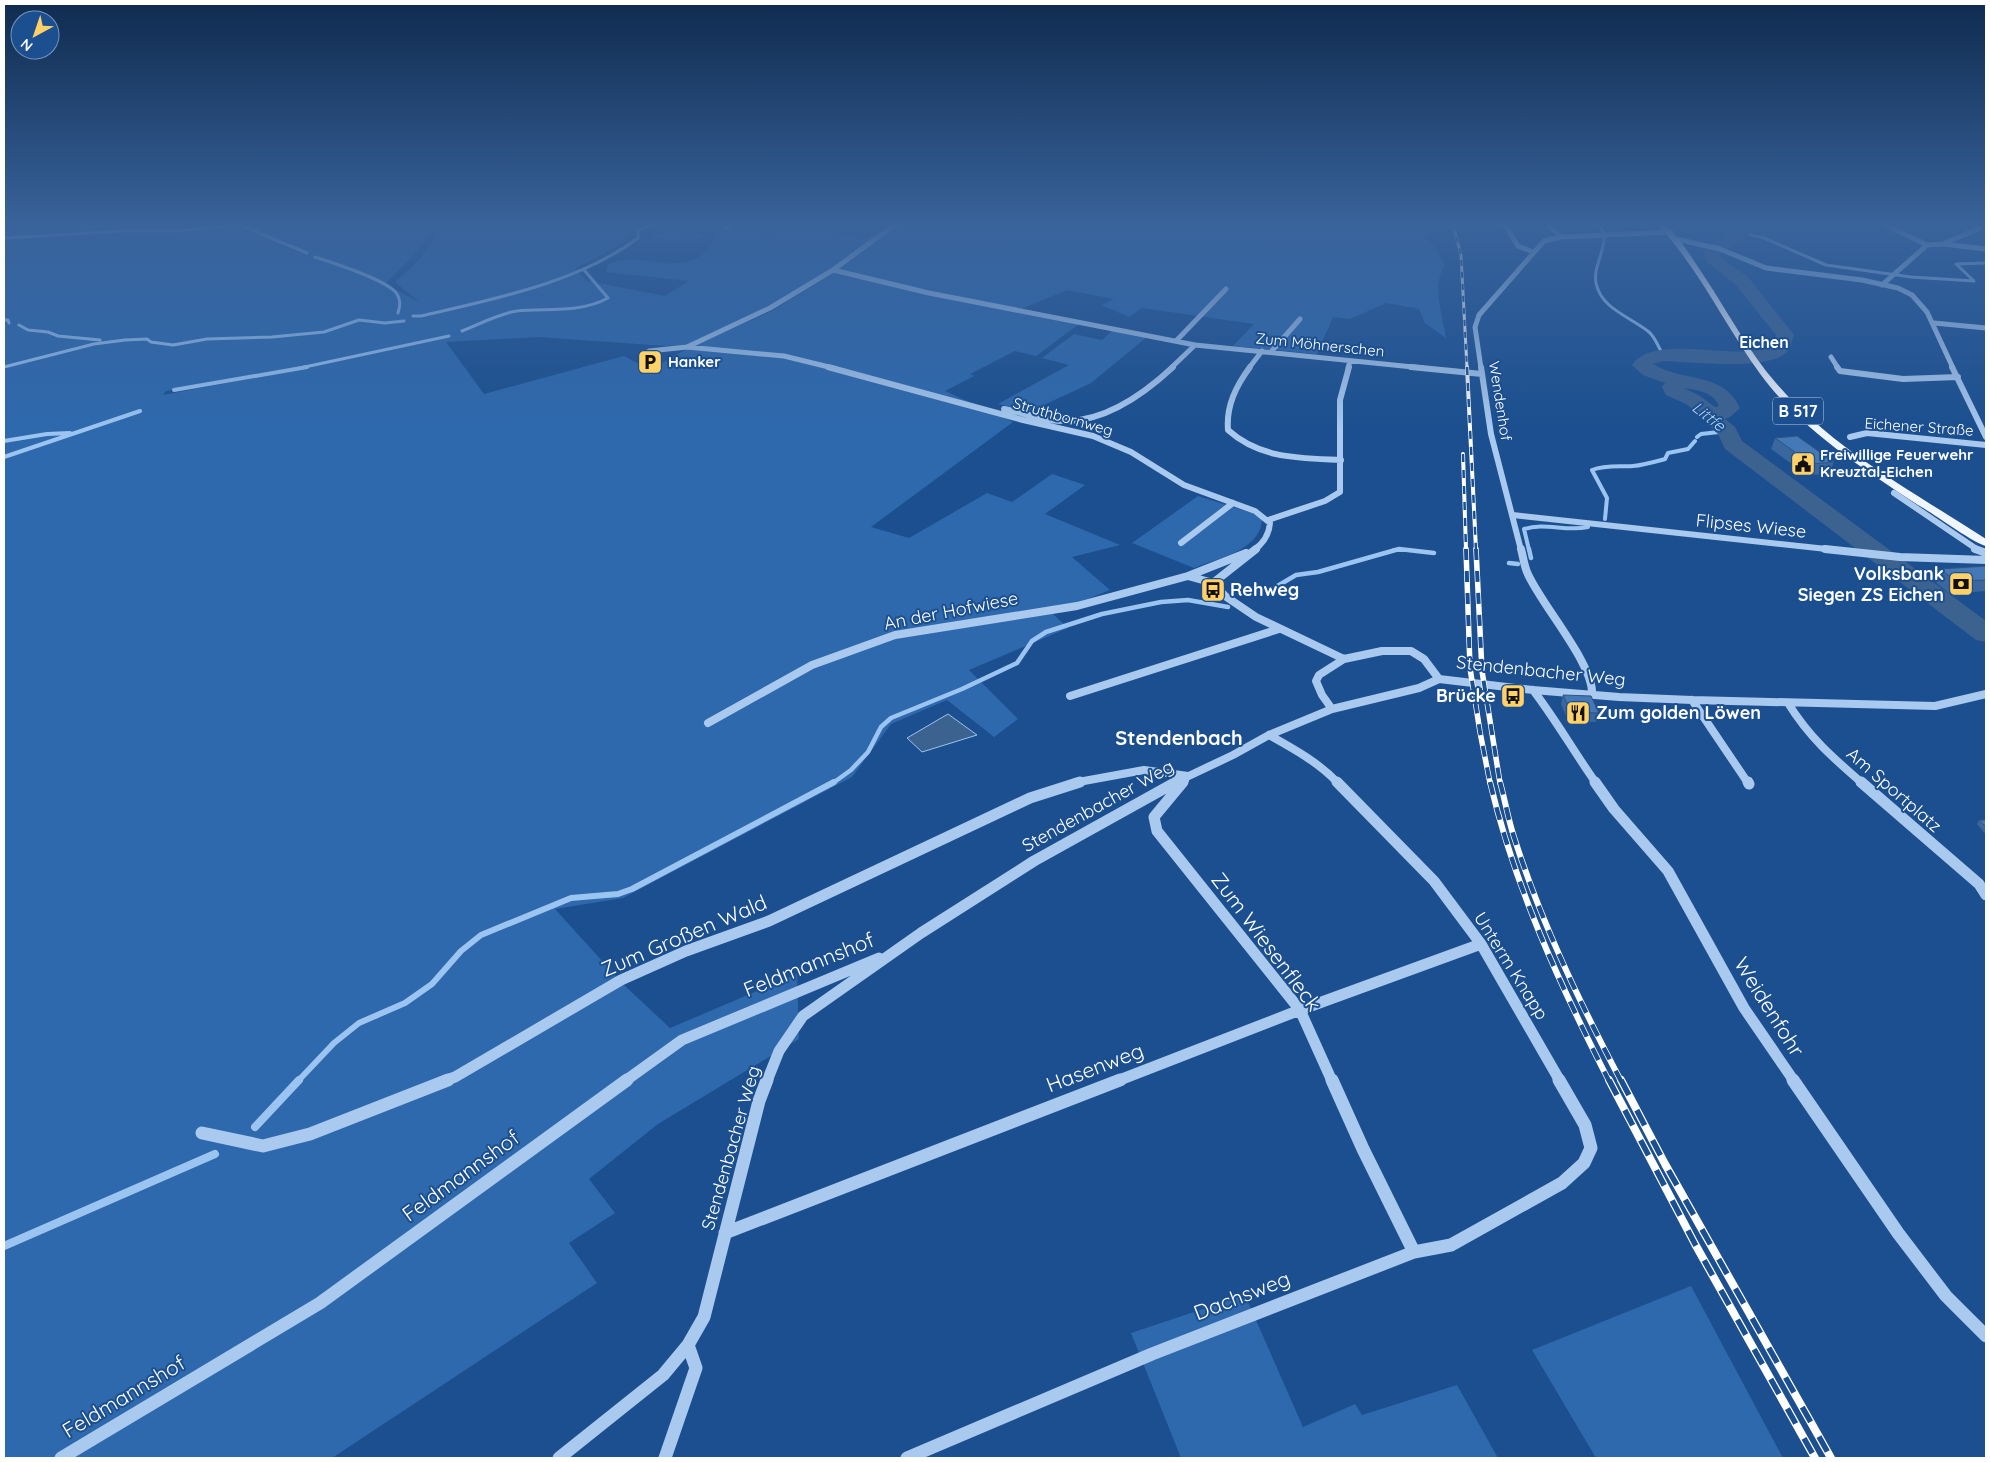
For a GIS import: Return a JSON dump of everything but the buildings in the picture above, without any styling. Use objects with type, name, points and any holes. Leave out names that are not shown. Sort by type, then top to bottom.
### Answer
[{"type":"main road","name":"B 517","points":[[1711,293],[1773,385],[1804,417],[1844,450],[1986,543]]},
{"type":"street","points":[[649,351],[687,347],[770,308],[794,293]]},
{"type":"street","name":"Zum Möhnerschen","points":[[930,293],[1195,345],[1482,374]]},
{"type":"street","points":[[1176,340],[1222,293]]},
{"type":"street","name":"Wendenhof","points":[[1499,293],[1479,315],[1475,327],[1491,434],[1527,572],[1578,656],[1593,685],[1592,695]]},
{"type":"street","name":"Eichener Straße","points":[[1906,293],[1921,302],[1934,323],[1936,333],[1986,436]]},
{"type":"street","points":[[1271,352],[1300,318]]},
{"type":"street","points":[[1934,323],[1986,328]]},
{"type":"street","points":[[983,408],[988,405],[1054,420],[1088,419],[1140,393],[1174,367],[1195,345]]},
{"type":"street","name":"Struthbornweg","points":[[687,347],[784,356],[865,376],[895,386],[1023,420],[1094,436],[1131,452],[1168,477],[1184,485],[1255,511],[1268,520]]},
{"type":"street","points":[[1262,352],[1232,397],[1226,422],[1228,430],[1246,445],[1267,453],[1298,458],[1341,460]]},
{"type":"street","points":[[1831,356],[1840,371],[1903,379],[1958,377]]},
{"type":"street","points":[[1344,660],[1237,606],[1223,596],[1213,582],[1262,544],[1270,532],[1268,520],[1325,501],[1337,495],[1341,488],[1340,400],[1350,361]]},
{"type":"street","name":"Eichener Straße","points":[[1850,437],[1868,433],[1986,445]]},
{"type":"street","points":[[1894,493],[1975,549],[1986,553]]},
{"type":"street","points":[[1181,543],[1233,503]]},
{"type":"street","name":"Flipses Wiese","points":[[1512,515],[1900,557],[1986,560]]},
{"type":"street","points":[[1188,576],[1255,549]]},
{"type":"street","name":"An der Hofwiese","points":[[708,723],[812,665],[895,635],[1077,606],[1188,576],[1213,582]]},
{"type":"street","points":[[1070,696],[1280,629]]},
{"type":"street","points":[[1332,709],[1322,695],[1316,681],[1319,675],[1344,660],[1373,652],[1401,651],[1418,654],[1439,679]]},
{"type":"street","name":"Stendenbacher Weg","points":[[559,1458],[663,1375],[688,1345],[704,1317],[759,1101],[779,1051],[803,1016],[896,951],[1034,861],[1159,790],[1233,755],[1269,735],[1332,709],[1418,688],[1439,679],[1592,695],[1788,703],[1935,706],[1986,694]]},
{"type":"street","name":"Weidenfohr","points":[[1533,690],[1556,720],[1577,757],[1614,809],[1668,871],[1744,1008],[1898,1233],[1946,1296],[1986,1336]]},
{"type":"street","points":[[1692,700],[1750,784]]},
{"type":"street","name":"Am Sportplatz","points":[[1788,703],[1802,726],[1825,751],[1979,884],[1986,895]]},
{"type":"street","name":"Unterm Knapp","points":[[1269,735],[1302,753],[1328,772],[1434,881],[1481,944],[1585,1124],[1591,1148],[1584,1163]]},
{"type":"street","name":"Zum Großen Wald","points":[[202,1134],[263,1146],[310,1134],[455,1077],[621,980],[686,951],[769,920],[1030,798],[1073,783],[1144,770],[1188,776]]},
{"type":"street","name":"Zum Wiesenfleck","points":[[1188,776],[1154,817],[1157,831],[1300,1010],[1363,1150],[1414,1252]]},
{"type":"street","name":"Hasenweg","points":[[725,1233],[1300,1010],[1481,944]]},
{"type":"street","name":"Feldmannshof","points":[[61,1458],[320,1303],[682,1040],[896,951]]},
{"type":"street","name":"Dachsweg","points":[[907,1458],[1152,1354],[1414,1252],[1451,1245],[1562,1183],[1584,1163]]},
{"type":"street","points":[[665,1458],[696,1368],[688,1345]]},
{"type":"shaded area","points":[[4,293],[402,293],[419,302],[408,293],[651,293],[665,296],[669,293],[790,293],[765,308],[686,345],[666,346],[538,337],[446,342],[484,394],[624,356],[650,370],[683,351],[774,310],[801,293],[931,293],[1079,324],[1036,356],[1015,351],[970,374],[974,376],[945,391],[1013,422],[871,527],[909,538],[987,493],[1012,502],[1052,474],[1085,485],[1045,514],[1120,545],[1072,557],[1110,590],[1052,613],[1068,628],[969,670],[1018,719],[994,737],[947,700],[891,724],[852,777],[623,898],[555,909],[624,985],[670,1028],[797,974],[799,1039],[658,1124],[589,1179],[615,1213],[569,1243],[597,1283],[332,1458],[4,1458]],"holes":[[[252,375],[253,378],[163,395],[166,391]]]},
{"type":"shaded area","points":[[943,293],[1059,293],[1021,309]]},
{"type":"shaded area","points":[[1084,293],[1438,293],[1446,338],[1425,323],[1419,309],[1386,303],[1350,319],[1333,317],[1317,354],[1233,346],[1254,324],[1142,308],[1129,317],[1102,305],[1114,299]]},
{"type":"shaded area","points":[[1113,330],[1148,336],[1091,383],[1031,411],[998,404],[1069,365],[1042,358],[1074,334],[1102,340]]},
{"type":"shaded area","points":[[1198,496],[1252,513],[1262,520],[1259,531],[1254,539],[1236,552],[1194,568],[1132,543]]},
{"type":"shaded area","points":[[948,714],[977,735],[922,752],[907,738]]},
{"type":"shaded area","points":[[1691,1286],[1783,1458],[1596,1458],[1532,1350]]},
{"type":"shaded area","points":[[1245,1295],[1303,1427],[1355,1404],[1362,1415],[1457,1385],[1498,1458],[1181,1458],[1131,1333]]},
{"type":"waterway","points":[[396,293],[400,306],[398,313]]},
{"type":"waterway","points":[[413,316],[421,316],[515,293]]},
{"type":"waterway","points":[[462,331],[510,312],[587,306],[608,298],[604,293]]},
{"type":"waterway","points":[[1600,293],[1610,306],[1649,332],[1663,355]]},
{"type":"waterway","name":"Littfe","points":[[1678,382],[1654,373],[1642,365],[1648,359],[1663,355],[1738,358],[1766,356],[1778,351],[1785,335],[1752,293]]},
{"type":"waterway","points":[[4,320],[8,320],[9,323]]},
{"type":"waterway","points":[[4,367],[94,344],[125,340],[147,339],[151,342],[173,345],[207,339],[272,337],[324,332],[359,320],[385,323],[404,321]]},
{"type":"waterway","points":[[19,325],[28,330],[48,332],[58,336],[100,340]]},
{"type":"waterway","points":[[300,368],[449,336]]},
{"type":"waterway","points":[[174,390],[307,367]]},
{"type":"waterway","points":[[1678,382],[1709,387],[1716,390],[1727,400],[1730,408],[1723,413],[1710,414]]},
{"type":"waterway","name":"Littfe","points":[[1678,382],[1672,387],[1673,391],[1693,400],[1707,411],[1714,420],[1728,431],[1733,444],[1986,634]]},
{"type":"waterway","points":[[4,457],[140,411]]},
{"type":"waterway","points":[[1697,437],[1701,434],[1728,431]]},
{"type":"waterway","points":[[4,441],[47,434],[70,433]]},
{"type":"waterway","points":[[1605,519],[1607,498],[1592,470],[1607,467],[1637,466],[1665,459],[1668,453],[1688,449],[1695,441]]},
{"type":"waterway","points":[[1529,550],[1524,529],[1540,526],[1588,527]]},
{"type":"waterway","points":[[1529,549],[1531,558]]},
{"type":"waterway","points":[[1269,591],[1296,575],[1318,572],[1395,550]]},
{"type":"waterway","points":[[1395,550],[1408,550]]},
{"type":"waterway","points":[[1395,550],[1408,550]]},
{"type":"waterway","points":[[1408,550],[1434,553]]},
{"type":"waterway","points":[[1509,563],[1518,564]]},
{"type":"waterway","points":[[833,783],[851,770],[868,752],[881,727],[891,718],[962,689],[1017,663],[1032,641],[1046,632],[1102,614],[1161,602],[1188,600],[1228,607]]},
{"type":"waterway","points":[[298,1081],[334,1043],[359,1023],[405,1003],[432,984],[461,951],[481,935],[571,898],[618,894],[632,889],[834,782]]},
{"type":"waterway","points":[[255,1127],[299,1080]]},
{"type":"waterway","points":[[4,1246],[215,1154]]},
{"type":"railway","points":[[1463,293],[1467,368]]},
{"type":"railway","points":[[1467,367],[1476,550]]},
{"type":"railway","points":[[1463,454],[1466,550]]},
{"type":"railway","points":[[1466,549],[1470,668],[1490,783]]},
{"type":"railway","points":[[1476,549],[1482,671],[1500,783]]},
{"type":"railway","points":[[1490,782],[1512,860],[1540,935],[1573,1009],[1609,1081]]},
{"type":"railway","points":[[1500,782],[1512,830],[1536,900],[1576,992],[1621,1081]]},
{"type":"railway","points":[[1609,1080],[1695,1244],[1815,1458]]},
{"type":"railway","points":[[1621,1080],[1665,1164],[1831,1458]]},
{"type":"place","name":"Hanker","points":[[650,362]]},
{"type":"place","name":"Freiwillige Feuerwehr Kreuztal-Eichen","points":[[1803,464]]},
{"type":"place","name":"Volksbank Siegen ZS Eichen","points":[[1961,584]]},
{"type":"place","name":"Rehweg","points":[[1213,590]]},
{"type":"place","name":"Brücke","points":[[1513,696]]},
{"type":"place","name":"Zum golden Löwen","points":[[1578,713]]},
{"type":"district","name":"Eichen","points":[[1764,342]]},
{"type":"district","name":"Stendenbach","points":[[1179,738]]}]
